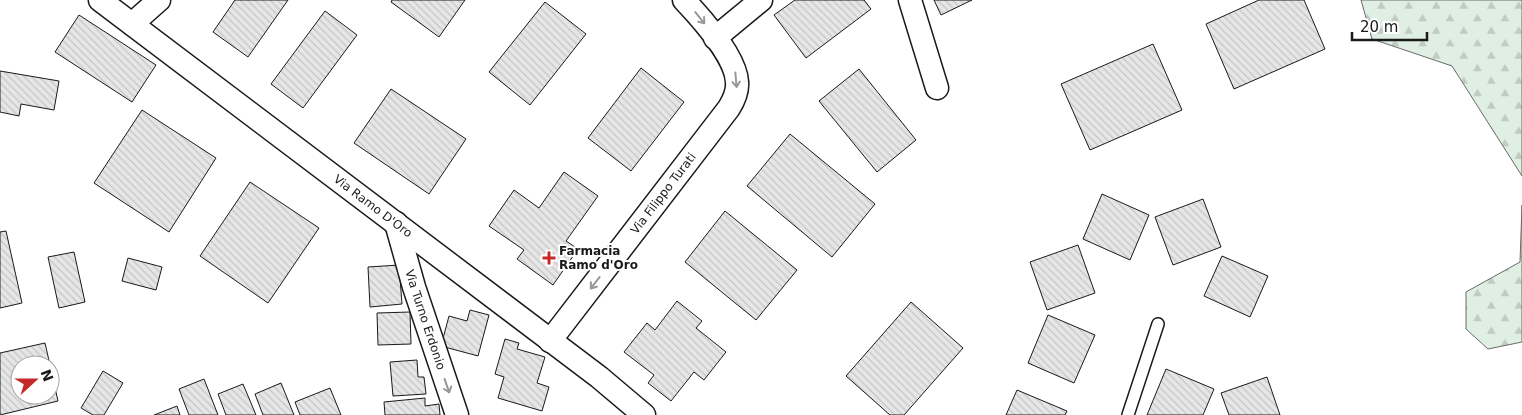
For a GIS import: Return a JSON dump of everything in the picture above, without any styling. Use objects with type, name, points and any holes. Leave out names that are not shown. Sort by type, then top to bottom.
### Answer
[{"type":"street","name":"Via Ramo D'Oro","points":[[100,0],[599,377],[644,415]]},
{"type":"street","points":[[132,24],[159,0]]},
{"type":"street","name":"Via Filippo Turati","points":[[550,341],[729,108],[736,93],[738,81],[730,59],[684,0]]},
{"type":"street","points":[[715,38],[762,0]]},
{"type":"street","points":[[910,0],[937,88]]},
{"type":"street","name":"Via Turno Erdonio","points":[[396,223],[414,287],[457,415]]},
{"type":"lane","points":[[1128,415],[1158,324]]},
{"type":"green space","points":[[1361,0],[1522,0],[1522,176],[1452,66],[1372,39]]},
{"type":"green space","points":[[1522,205],[1522,342],[1488,349],[1466,329],[1466,292],[1520,262]]},
{"type":"building","points":[[235,0],[288,0],[248,57],[213,32]]},
{"type":"building","points":[[392,0],[465,0],[439,37],[391,2]]},
{"type":"building","points":[[795,0],[864,0],[871,9],[806,58],[774,15]]},
{"type":"building","points":[[934,0],[972,0],[941,15]]},
{"type":"building","points":[[1259,0],[1304,0],[1325,49],[1234,89],[1206,24]]},
{"type":"building","points":[[545,2],[586,34],[530,105],[489,72]]},
{"type":"building","points":[[325,11],[357,35],[303,108],[271,84]]},
{"type":"building","points":[[79,15],[156,65],[132,102],[55,52]]},
{"type":"building","points":[[1153,44],[1182,110],[1090,150],[1061,84]]},
{"type":"building","points":[[641,68],[684,102],[631,171],[588,138]]},
{"type":"building","points":[[859,69],[916,140],[877,172],[819,101]]},
{"type":"building","points":[[0,71],[59,81],[54,110],[21,104],[19,116],[0,112]]},
{"type":"building","points":[[391,89],[466,139],[429,194],[354,143]]},
{"type":"building","points":[[142,110],[216,158],[169,232],[94,183]]},
{"type":"building","points":[[790,134],[875,204],[832,257],[747,186]]},
{"type":"building","points":[[564,172],[598,196],[566,241],[578,249],[553,285],[517,259],[524,250],[489,226],[514,190],[539,208]]},
{"type":"building","points":[[250,182],[319,228],[268,303],[200,256]]},
{"type":"building","points":[[1102,194],[1149,215],[1130,260],[1083,239]]},
{"type":"building","points":[[1203,199],[1221,247],[1173,265],[1155,217]]},
{"type":"building","points":[[725,211],[797,270],[756,320],[685,262]]},
{"type":"building","points":[[6,231],[22,303],[0,308],[0,232]]},
{"type":"building","points":[[1078,245],[1095,293],[1047,310],[1030,262]]},
{"type":"building","points":[[74,252],[85,302],[59,308],[48,257]]},
{"type":"building","points":[[1222,256],[1268,276],[1250,317],[1204,296]]},
{"type":"building","points":[[128,258],[162,267],[156,290],[122,281]]},
{"type":"building","points":[[399,265],[402,304],[370,307],[368,267]]},
{"type":"building","points":[[677,301],[702,321],[696,328],[726,352],[704,380],[694,372],[671,401],[648,383],[654,375],[624,352],[647,323],[655,330]]},
{"type":"building","points":[[911,302],[963,348],[904,415],[890,415],[846,376]]},
{"type":"building","points":[[470,310],[489,315],[478,356],[441,346],[449,316],[467,321]]},
{"type":"building","points":[[410,312],[411,344],[378,345],[377,313]]},
{"type":"building","points":[[1048,315],[1095,335],[1074,383],[1028,363]]},
{"type":"building","points":[[505,339],[519,343],[517,349],[545,357],[537,383],[549,387],[542,411],[498,398],[504,377],[495,374]]},
{"type":"building","points":[[45,343],[48,355],[10,355],[10,405],[41,405],[0,415],[0,353]]},
{"type":"building","points":[[417,360],[418,377],[424,377],[426,394],[393,396],[390,362]]},
{"type":"building","points":[[1166,369],[1214,389],[1203,415],[1147,415]]},
{"type":"building","points":[[103,371],[123,383],[104,415],[93,415],[81,408]]},
{"type":"building","points":[[1267,377],[1280,415],[1229,415],[1221,393]]},
{"type":"building","points":[[204,379],[218,415],[189,415],[179,389]]},
{"type":"building","points":[[281,383],[294,415],[263,415],[255,394]]},
{"type":"building","points":[[243,384],[256,415],[226,415],[218,394]]},
{"type":"building","points":[[330,388],[341,415],[300,415],[295,402]]},
{"type":"building","points":[[1017,390],[1067,411],[1065,415],[1006,415]]},
{"type":"building","points":[[425,398],[425,406],[439,404],[440,415],[385,415],[384,402]]},
{"type":"building","points":[[177,406],[180,415],[154,415]]},
{"type":"place","name":"Farmacia Ramo d'Oro","points":[[549,258]]}]
